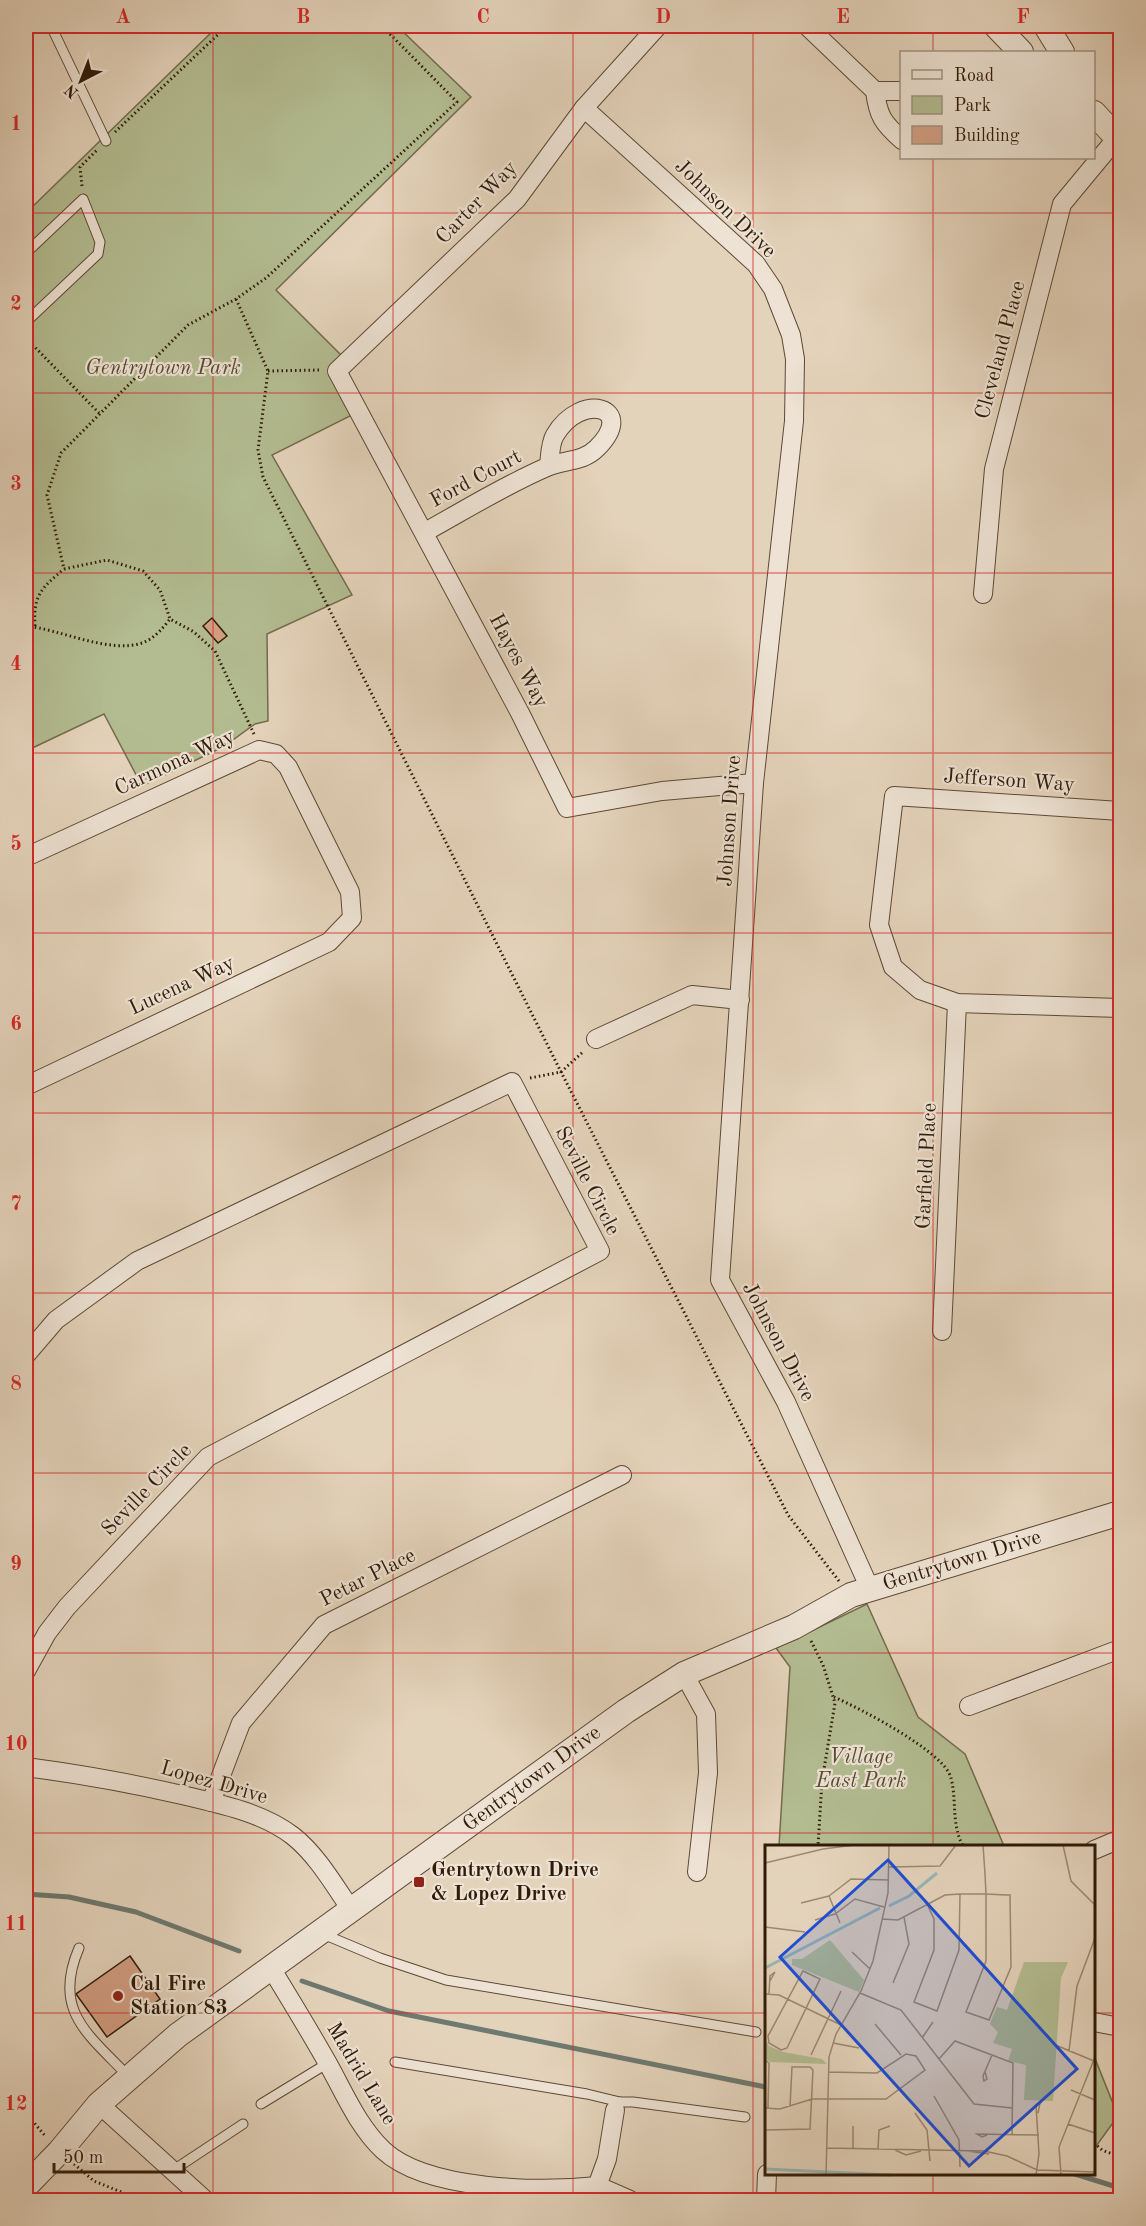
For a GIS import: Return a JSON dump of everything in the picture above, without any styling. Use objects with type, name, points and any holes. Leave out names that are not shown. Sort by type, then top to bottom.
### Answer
[{"type":"street","name":"Carter Way","points":[[337,371],[518,199],[584,108],[658,26]]},
{"type":"street","points":[[807,26],[875,91],[878,111],[887,126],[900,138]]},
{"type":"street","points":[[996,26],[1020,51]]},
{"type":"street","points":[[1046,26],[1061,51]]},
{"type":"street","points":[[875,91],[900,91]]},
{"type":"street","name":"Johnson Drive","points":[[584,108],[756,264],[773,289],[791,335],[795,359],[794,421],[754,783],[720,1280],[786,1402],[861,1592]]},
{"type":"street","points":[[1095,114],[1119,138]]},
{"type":"street","name":"Cleveland Place","points":[[983,594],[994,469],[1062,204],[1119,138]]},
{"type":"street","name":"Hayes Way","points":[[337,371],[425,532],[567,808],[662,791],[754,783]]},
{"type":"street","name":"Ford Court","points":[[425,532],[549,466]]},
{"type":"street","name":"Carmona Way","points":[[26,857],[259,750],[276,753],[288,768],[350,892],[352,918]]},
{"type":"street","name":"Jefferson Way","points":[[957,1003],[920,990],[893,967],[879,925],[894,796],[1120,811]]},
{"type":"street","name":"Lucena Way","points":[[26,1086],[329,942],[352,918]]},
{"type":"street","points":[[596,1039],[692,995],[740,1000]]},
{"type":"street","points":[[957,1003],[1120,1008]]},
{"type":"street","name":"Garfield Place","points":[[942,1331],[957,1003]]},
{"type":"street","points":[[26,1355],[56,1320],[137,1261],[512,1082]]},
{"type":"street","name":"Seville Circle","points":[[26,1671],[47,1633],[67,1608],[208,1457],[600,1251],[512,1082]]},
{"type":"street","name":"Petar Place","points":[[211,1802],[241,1723],[324,1625],[621,1475]]},
{"type":"street","name":"Gentrytown Drive","points":[[28,2179],[60,2151],[99,2104],[177,2035],[352,1911],[626,1711],[684,1674],[802,1622],[861,1592],[1120,1513]]},
{"type":"street","points":[[969,1706],[1120,1649]]},
{"type":"street","points":[[684,1674],[706,1714],[708,1773],[697,1872]]},
{"type":"street","name":"Lopez Drive","points":[[26,1767],[102,1777],[211,1802],[274,1824],[294,1837],[314,1857],[352,1911]]},
{"type":"street","points":[[1095,1850],[1120,1839]]},
{"type":"street","name":"Madrid Lane","points":[[271,1968],[328,2063],[354,2113],[373,2140],[402,2165],[418,2172],[518,2188],[595,2193]]},
{"type":"street","points":[[1095,2022],[1120,2027]]},
{"type":"street","points":[[99,2104],[205,2200]]},
{"type":"street","points":[[617,2106],[607,2159],[595,2193],[630,2200]]},
{"type":"street","points":[[766,2200],[767,2175]]},
{"type":"lane","points":[[51,26],[106,141]]},
{"type":"lane","points":[[26,253],[83,199],[100,242],[98,254],[26,322]]},
{"type":"lane","points":[[321,1933],[380,1958],[446,1980],[756,2032]]},
{"type":"lane","points":[[79,1948],[69,1974],[68,1988],[72,2006],[91,2037],[129,2077]]},
{"type":"lane","points":[[395,2062],[587,2094],[617,2106],[681,2107],[745,2117]]},
{"type":"lane","points":[[261,2103],[328,2063]]},
{"type":"lane","points":[[172,2170],[243,2124]]},
{"type":"path","points":[[83,199],[80,167],[227,26]]},
{"type":"path","points":[[64,569],[48,495],[61,453],[188,325],[236,299],[266,278],[457,102],[382,26]]},
{"type":"path","points":[[236,299],[268,371],[258,450],[263,477],[561,1072],[788,1515],[861,1592]]},
{"type":"path","points":[[26,341],[99,413]]},
{"type":"path","points":[[268,371],[337,371]]},
{"type":"path","points":[[35,626],[34,605],[40,592],[64,569],[106,560],[143,571],[160,590],[171,619],[194,632],[215,651],[250,723],[259,750]]},
{"type":"path","points":[[26,626],[35,626],[93,643],[142,644],[159,633],[171,619]]},
{"type":"path","points":[[512,1082],[561,1072],[596,1039]]},
{"type":"path","points":[[802,1622],[823,1665],[834,1697],[831,1733],[822,1781],[818,1845]]},
{"type":"path","points":[[834,1697],[872,1714],[942,1763],[951,1777],[957,1835],[962,1845]]},
{"type":"path","points":[[1095,2144],[1102,2150],[1120,2157]]},
{"type":"green space","name":"Gentrytown Park","points":[[218,26],[397,26],[471,97],[276,290],[347,361],[337,371],[360,411],[272,455],[352,595],[267,634],[268,721],[255,724],[223,747],[142,786],[104,714],[26,751],[26,213]]},
{"type":"green space","name":"Village East Park","points":[[867,1604],[918,1717],[965,1754],[1004,1845],[779,1845],[790,1667],[776,1648]]},
{"type":"green space","points":[[1095,2058],[1118,2116],[1095,2148]]},
{"type":"building","points":[[212,618],[227,636],[218,643],[203,626]]},
{"type":"building","name":"Cal Fire Station 83","points":[[130,1956],[160,1999],[107,2037],[76,1994]]},
{"type":"waterway","points":[[26,1894],[69,1897],[136,1912],[239,1951]]},
{"type":"waterway","points":[[302,1981],[389,2011],[765,2087]]},
{"type":"waterway","points":[[1078,2175],[1120,2188]]},
{"type":"place","name":"Gentrytown Drive & Lopez Drive","points":[[419,1882]]},
{"type":"place","name":"Cal Fire Station 83","points":[[118,1996]]}]
